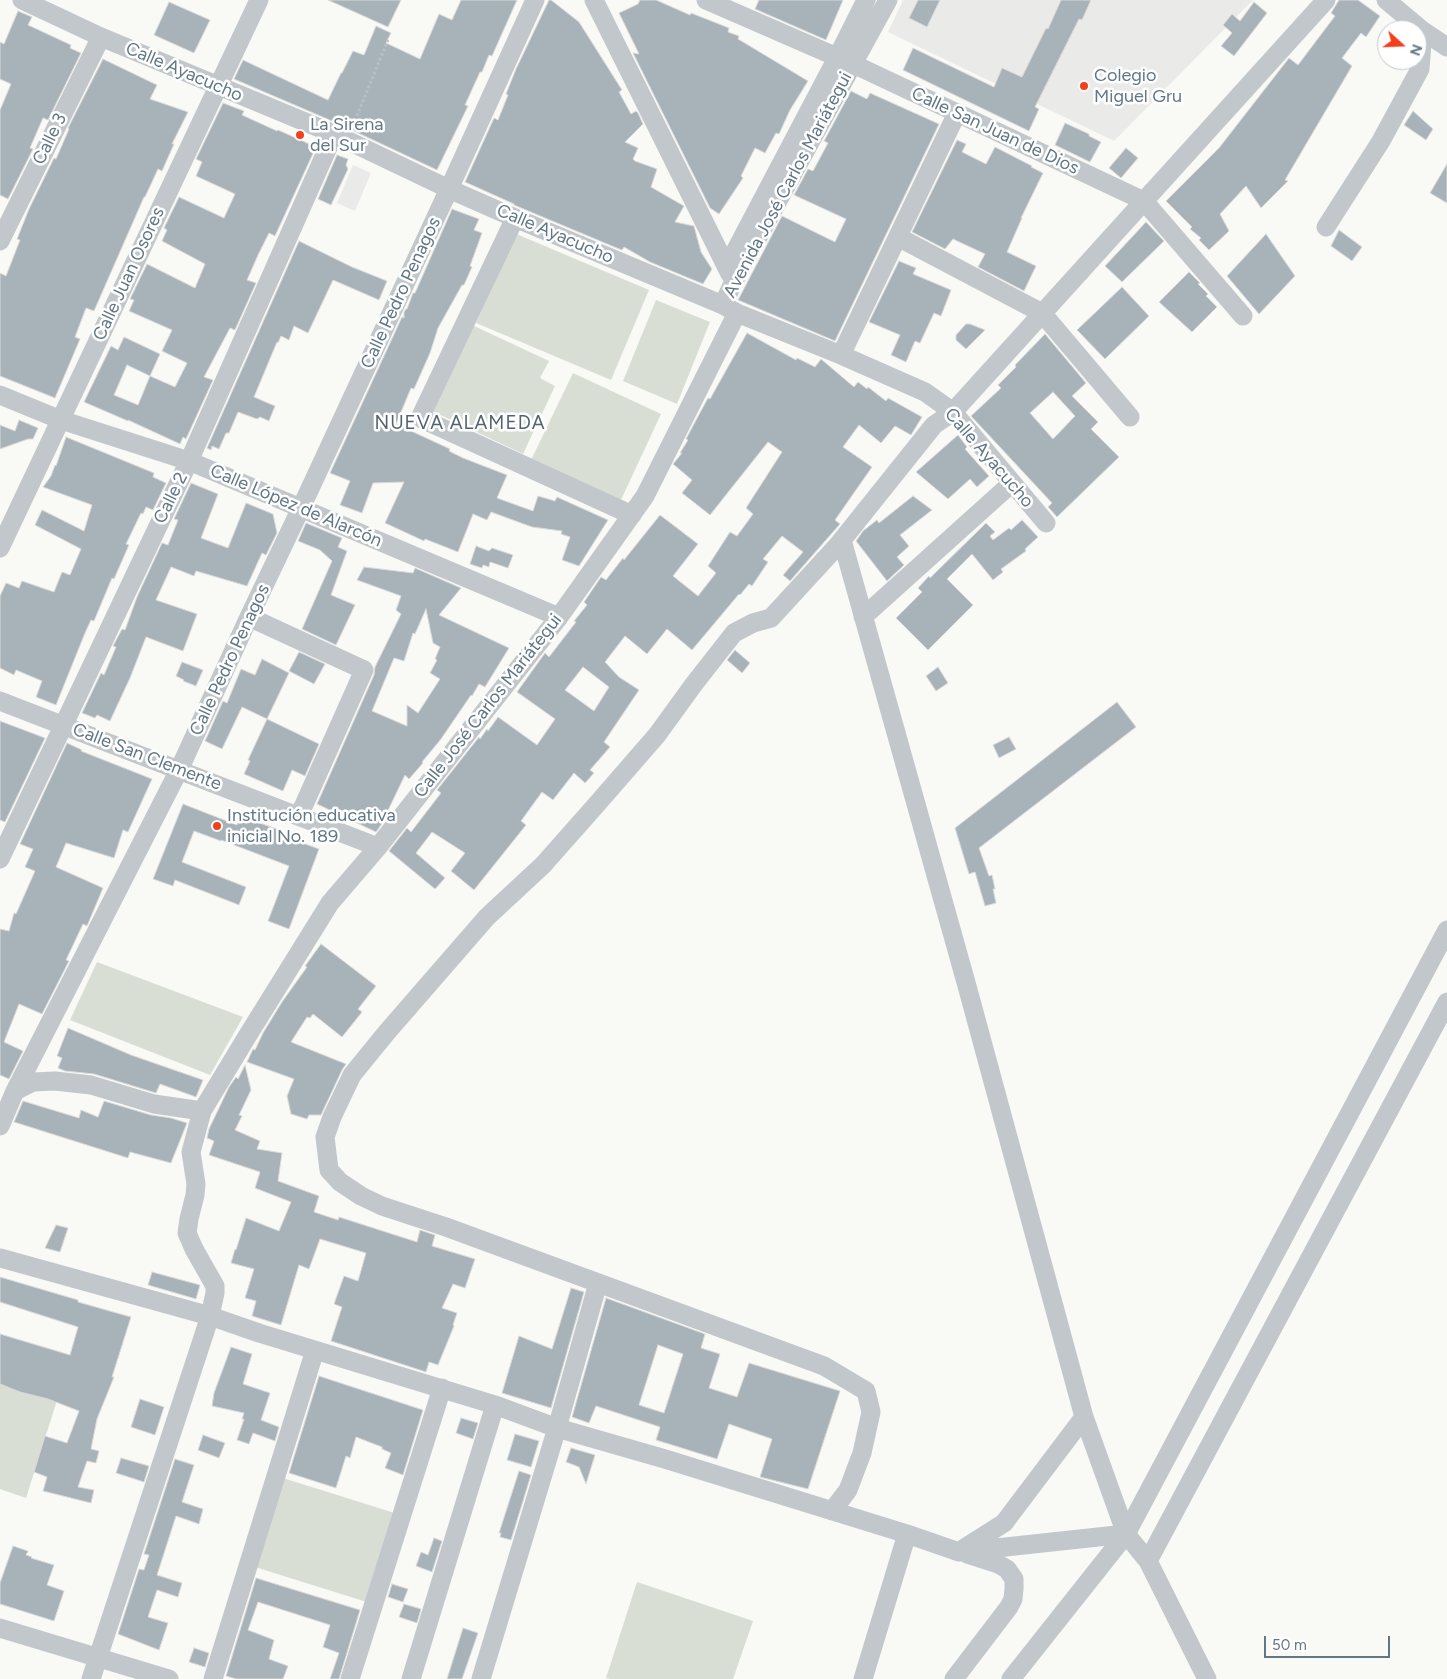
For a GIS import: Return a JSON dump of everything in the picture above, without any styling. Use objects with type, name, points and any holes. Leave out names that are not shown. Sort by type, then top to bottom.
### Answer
[{"type":"street","name":"Calle Ayacucho","points":[[22,0],[100,37],[340,137],[515,218],[925,392],[953,412],[1046,523]]},
{"type":"street","name":"Calle Juan Osores","points":[[0,548],[259,0]]},
{"type":"street","name":"Calle Pedro Penagos","points":[[0,1126],[179,770],[535,0]]},
{"type":"street","points":[[594,0],[730,274]]},
{"type":"street","name":"Calle San Juan de Dios","points":[[706,0],[845,61],[1144,201],[1244,316]]},
{"type":"street","points":[[845,61],[866,0]]},
{"type":"street","points":[[845,61],[888,0]]},
{"type":"street","points":[[832,1511],[848,1490],[862,1453],[871,1412],[866,1391],[824,1366],[446,1227],[382,1206],[361,1196],[340,1182],[328,1170],[325,1137],[332,1117],[352,1075],[487,917],[543,865],[598,804],[657,735],[734,633],[752,623],[770,618],[842,540],[934,425],[953,412],[1326,0]]},
{"type":"street","points":[[1386,0],[1410,20]]},
{"type":"street","points":[[1427,34],[1447,48]]},
{"type":"street","name":"Calle 3","points":[[0,241],[100,37]]},
{"type":"street","name":"Avenida José Carlos Mariátegui","points":[[724,306],[730,274],[845,61]]},
{"type":"street","points":[[1326,226],[1381,141],[1419,70]]},
{"type":"street","points":[[841,355],[957,113]]},
{"type":"street","name":"Calle 2","points":[[0,859],[340,137]]},
{"type":"street","points":[[515,218],[420,418],[632,515]]},
{"type":"street","points":[[898,237],[1042,313],[1130,417]]},
{"type":"street","name":"Calle José Carlos Mariátegui","points":[[91,1679],[216,1293],[215,1286],[187,1233],[188,1219],[196,1184],[191,1152],[202,1112],[330,903],[378,847],[559,617],[645,496],[724,306]]},
{"type":"street","name":"Calle López de Alarcón","points":[[0,395],[61,420],[189,461],[559,617]]},
{"type":"street","points":[[863,617],[1012,483]]},
{"type":"street","points":[[842,540],[970,996],[1084,1418],[1126,1534],[1148,1561],[1207,1679]]},
{"type":"street","points":[[249,617],[364,670],[299,816]]},
{"type":"street","name":"Calle San Clemente","points":[[0,700],[378,847]]},
{"type":"street","points":[[1011,1679],[1126,1534],[1447,930]]},
{"type":"street","points":[[1148,1561],[1447,1002]]},
{"type":"street","points":[[16,1091],[33,1082],[55,1081],[91,1085],[154,1104],[202,1112]]},
{"type":"street","points":[[0,1258],[210,1316],[495,1405],[557,1428],[665,1459],[998,1564],[1007,1569],[1014,1579],[1013,1600],[954,1679]]},
{"type":"street","points":[[481,1679],[557,1428],[598,1283]]},
{"type":"street","points":[[213,1679],[315,1350]]},
{"type":"street","points":[[350,1679],[442,1388]]},
{"type":"street","points":[[411,1679],[495,1405]]},
{"type":"street","points":[[959,1552],[1004,1523],[1084,1418]]},
{"type":"street","points":[[863,1679],[907,1534]]},
{"type":"street","points":[[959,1552],[1126,1534]]},
{"type":"street","points":[[0,1628],[169,1679]]},
{"type":"path","points":[[340,137],[388,40]]},
{"type":"shaded area","name":"Colegio Miguel Gru","points":[[903,0],[1253,0],[1114,141],[888,32]]},
{"type":"shaded area","points":[[353,165],[371,173],[355,211],[337,203]]},
{"type":"shaded area","points":[[514,233],[649,290],[611,380],[476,323]]},
{"type":"shaded area","points":[[656,300],[710,322],[677,404],[623,381]]},
{"type":"shaded area","points":[[470,324],[549,361],[540,378],[555,386],[523,454],[430,410]]},
{"type":"shaded area","points":[[573,373],[661,414],[620,502],[531,460]]},
{"type":"shaded area","points":[[97,962],[243,1017],[210,1075],[70,1020]]},
{"type":"shaded area","points":[[0,1375],[59,1394],[26,1498],[0,1489]]},
{"type":"shaded area","points":[[283,1478],[401,1515],[373,1604],[255,1567]]},
{"type":"shaded area","points":[[637,1582],[753,1621],[733,1679],[606,1678]]},
{"type":"building","points":[[328,0],[401,0],[388,27]]},
{"type":"building","points":[[461,0],[517,0],[492,56],[489,55],[482,72],[480,72],[465,105],[468,106],[437,170],[339,124],[234,79],[243,60],[328,100],[353,51],[364,55],[376,26],[391,33],[386,43],[420,59],[439,14],[452,20]]},
{"type":"building","points":[[549,0],[579,22],[622,90],[619,92],[631,114],[636,111],[638,113],[643,124],[625,142],[638,148],[633,159],[635,161],[657,169],[651,187],[684,206],[675,222],[694,226],[701,252],[712,269],[703,284],[650,262],[624,247],[622,250],[612,246],[514,205],[465,182],[494,118],[498,120],[516,69]]},
{"type":"building","points":[[640,0],[656,0],[690,15],[691,13],[729,28],[728,32],[739,36],[738,39],[808,81],[790,110],[779,134],[776,133],[765,153],[755,148],[741,176],[743,178],[719,214],[710,208],[633,53],[639,54],[619,13],[638,4]]},
{"type":"building","points":[[759,0],[843,0],[826,40],[755,9]]},
{"type":"building","points":[[918,0],[940,0],[927,27],[909,18]]},
{"type":"building","points":[[1061,0],[1091,0],[1082,20],[1079,19],[1035,107],[1039,109],[1029,131],[903,70],[913,48],[994,87],[1002,68],[1022,77],[1046,28],[1048,29]]},
{"type":"building","points":[[1339,0],[1358,0],[1380,16],[1366,37],[1361,33],[1342,58],[1352,66],[1285,180],[1288,181],[1261,208],[1246,186],[1220,214],[1229,231],[1209,250],[1199,240],[1201,238],[1190,229],[1192,227],[1166,201],[1219,148],[1289,58],[1298,65],[1335,16],[1331,13]]},
{"type":"building","points":[[169,2],[210,20],[194,53],[154,35]]},
{"type":"building","points":[[1254,2],[1267,13],[1234,56],[1221,46],[1232,33],[1223,25],[1232,14],[1240,21]]},
{"type":"building","points":[[18,11],[32,17],[28,25],[71,45],[70,48],[81,53],[48,120],[43,118],[30,148],[33,149],[8,199],[0,195],[0,110],[11,84],[0,79],[0,42],[4,44]]},
{"type":"building","points":[[103,59],[157,85],[150,99],[188,112],[172,144],[174,144],[162,171],[158,169],[144,197],[94,311],[86,308],[75,337],[80,339],[55,398],[0,376],[0,273],[6,276],[20,240],[17,239],[29,209],[54,158],[56,159],[68,128]]},
{"type":"building","points":[[851,91],[867,99],[870,93],[939,124],[835,341],[738,300],[782,216],[835,242],[846,219],[794,195],[808,169],[813,171],[828,143],[824,141]]},
{"type":"building","points":[[223,103],[244,111],[242,115],[316,147],[275,236],[269,233],[258,255],[247,280],[256,283],[235,330],[230,328],[204,377],[213,380],[186,439],[183,437],[180,444],[84,402],[111,346],[118,350],[124,337],[160,354],[150,376],[175,387],[187,363],[162,351],[172,330],[129,311],[134,300],[130,299],[147,264],[195,288],[205,264],[162,241],[167,230],[164,228],[179,197],[224,218],[235,194],[196,176],[202,162],[196,159]],"holes":[[[127,365],[150,376],[138,405],[114,395]]]},
{"type":"building","points":[[1413,111],[1433,129],[1426,140],[1404,125]]},
{"type":"building","points":[[1065,123],[1101,142],[1090,162],[1055,145]]},
{"type":"building","points":[[957,140],[966,144],[962,152],[986,164],[995,147],[1043,173],[1007,252],[1036,266],[1024,291],[978,267],[985,254],[953,239],[945,249],[912,232]]},
{"type":"building","points":[[1126,148],[1138,158],[1121,178],[1109,168]]},
{"type":"building","points":[[337,155],[348,159],[346,165],[348,169],[331,205],[318,199]]},
{"type":"building","points":[[1447,164],[1447,203],[1430,193]]},
{"type":"building","points":[[452,209],[479,219],[474,230],[482,233],[470,266],[472,267],[464,285],[462,285],[438,328],[430,353],[414,389],[411,388],[396,424],[450,449],[449,451],[463,458],[507,475],[497,498],[533,511],[538,496],[555,501],[557,497],[608,520],[579,566],[562,560],[570,537],[561,534],[562,531],[532,527],[491,512],[487,520],[473,514],[458,552],[425,539],[424,541],[385,523],[404,482],[373,483],[362,513],[340,505],[350,481],[330,473],[402,317],[404,318],[404,312],[413,293],[415,293]]},
{"type":"building","points":[[1146,222],[1164,241],[1122,282],[1105,266]]},
{"type":"building","points":[[1339,230],[1362,247],[1352,261],[1331,246]]},
{"type":"building","points":[[1266,234],[1295,276],[1259,314],[1227,276]]},
{"type":"building","points":[[299,241],[352,267],[387,281],[379,300],[333,280],[308,333],[294,326],[289,340],[281,336],[277,342],[254,397],[275,406],[269,421],[238,412],[229,433],[226,433],[219,449],[212,446],[211,450],[207,448]]},
{"type":"building","points":[[899,261],[916,268],[913,274],[951,290],[941,316],[934,313],[920,343],[915,341],[906,362],[891,355],[900,335],[869,322]]},
{"type":"building","points":[[1189,272],[1208,294],[1206,296],[1217,307],[1192,332],[1159,302]]},
{"type":"building","points":[[1122,287],[1149,316],[1105,359],[1077,330]]},
{"type":"building","points":[[966,324],[985,330],[966,349],[956,340],[956,335]]},
{"type":"building","points":[[747,333],[796,360],[797,358],[815,367],[821,359],[854,387],[858,382],[886,401],[888,398],[922,417],[911,435],[895,426],[881,443],[859,425],[843,447],[872,467],[835,520],[840,524],[790,581],[783,575],[803,552],[782,536],[763,559],[768,562],[752,586],[749,584],[739,594],[692,650],[667,629],[647,654],[625,636],[605,662],[619,677],[639,690],[604,742],[610,747],[590,770],[594,773],[585,783],[574,773],[553,800],[542,792],[521,821],[526,825],[474,890],[451,871],[465,853],[432,832],[416,853],[445,878],[435,889],[389,851],[407,828],[411,832],[441,793],[437,790],[479,737],[480,739],[487,729],[488,731],[498,717],[537,745],[555,719],[517,692],[545,653],[549,657],[576,622],[574,621],[587,605],[584,602],[601,577],[606,580],[660,515],[698,544],[673,576],[698,596],[716,573],[708,566],[730,532],[737,536],[753,514],[746,508],[782,452],[768,442],[710,515],[682,493],[692,480],[673,464],[682,453],[680,453],[688,440],[686,439],[708,398],[710,399]],"holes":[[[583,667],[609,687],[594,711],[565,690]]]},
{"type":"building","points":[[1045,334],[1086,383],[1072,396],[1098,422],[1091,429],[1119,457],[1057,517],[1048,507],[1052,503],[971,416],[1001,388],[998,385],[1016,367],[1015,365]],"holes":[[[1053,392],[1075,416],[1053,439],[1030,413]]]},
{"type":"building","points":[[19,420],[38,428],[33,439],[0,449],[0,425],[15,431]]},
{"type":"building","points":[[958,435],[967,447],[965,449],[989,476],[977,487],[970,479],[948,499],[916,472]]},
{"type":"building","points":[[66,437],[154,473],[153,477],[166,483],[153,510],[146,507],[143,514],[141,513],[126,544],[129,545],[114,579],[112,578],[94,621],[91,620],[85,633],[56,705],[36,697],[42,681],[16,670],[14,675],[0,668],[0,596],[6,583],[19,588],[22,581],[54,592],[62,572],[70,575],[81,549],[35,525],[42,510],[84,531],[92,505],[43,487],[56,466]]},
{"type":"building","points":[[191,483],[218,494],[201,538],[228,548],[246,503],[273,514],[277,533],[266,555],[262,553],[247,586],[196,571],[194,576],[171,567],[156,600],[197,614],[183,651],[146,637],[110,721],[97,715],[95,718],[82,713],[101,673],[104,675],[116,647],[113,646],[122,629],[125,630],[137,597],[162,543],[168,545],[178,520],[174,519]]},
{"type":"building","points":[[913,496],[932,510],[900,535],[909,546],[897,557],[904,565],[887,581],[856,541],[863,531],[877,520],[879,523]]},
{"type":"building","points":[[1022,520],[1038,537],[1025,549],[1026,551],[1001,569],[1003,572],[993,580],[972,554],[947,579],[973,605],[928,650],[896,618],[922,592],[918,588],[929,576],[930,578],[986,523],[995,532],[990,536],[993,540],[1009,528],[1011,530]]},
{"type":"building","points":[[306,523],[342,538],[338,547],[347,551],[331,595],[355,605],[336,645],[302,629],[332,561],[320,550],[298,541]]},
{"type":"building","points":[[476,546],[489,551],[492,548],[513,555],[508,568],[490,562],[489,567],[483,565],[482,568],[470,564]]},
{"type":"building","points":[[364,567],[413,573],[415,568],[461,588],[439,615],[509,648],[485,687],[479,684],[423,763],[409,779],[405,775],[376,832],[317,804],[374,675],[375,667],[401,614],[396,610],[401,596],[357,580]],"holes":[[[426,609],[433,643],[440,647],[435,659],[437,660],[430,673],[440,679],[418,713],[407,705],[407,726],[372,711],[394,658],[404,661],[413,633],[415,634]]]},
{"type":"building","points":[[735,650],[750,663],[742,673],[727,660]]},
{"type":"building","points":[[299,652],[325,664],[314,684],[289,671]]},
{"type":"building","points":[[262,659],[289,673],[267,719],[242,707],[222,749],[205,741],[223,701],[227,703],[241,669],[255,675]]},
{"type":"building","points":[[182,662],[203,670],[196,686],[176,676]]},
{"type":"building","points":[[938,667],[948,683],[936,691],[926,676]]},
{"type":"building","points":[[1117,702],[1136,727],[979,848],[989,876],[992,875],[995,889],[993,889],[996,903],[985,906],[975,872],[969,874],[955,828]]},
{"type":"building","points":[[267,719],[319,744],[305,776],[292,770],[283,791],[244,774],[250,761],[248,760]]},
{"type":"building","points":[[0,721],[45,738],[5,822],[0,820]]},
{"type":"building","points":[[1009,737],[1016,749],[999,758],[993,745]]},
{"type":"building","points":[[67,743],[81,751],[152,779],[128,832],[123,830],[114,858],[66,843],[56,867],[103,888],[87,926],[83,924],[66,960],[69,961],[42,1014],[19,1004],[4,1042],[23,1051],[9,1079],[0,1075],[0,929],[9,931],[14,913],[16,914],[35,871],[25,867],[33,849],[20,844]]},
{"type":"building","points":[[183,804],[237,825],[240,816],[285,832],[284,836],[319,849],[289,929],[268,921],[289,866],[221,840],[194,831],[182,862],[246,887],[239,905],[175,880],[173,886],[153,879]]},
{"type":"building","points":[[321,944],[376,986],[358,1009],[362,1012],[342,1037],[313,1014],[310,1018],[307,1017],[291,1042],[346,1064],[321,1115],[309,1115],[307,1119],[291,1114],[287,1096],[294,1079],[247,1062],[282,1002]]},
{"type":"building","points":[[68,1028],[131,1055],[203,1080],[196,1097],[160,1084],[156,1093],[94,1074],[65,1071],[58,1068],[62,1058],[57,1056]]},
{"type":"building","points":[[245,1065],[251,1090],[239,1115],[242,1116],[235,1130],[260,1141],[257,1149],[282,1153],[278,1181],[319,1196],[314,1212],[338,1220],[339,1217],[417,1242],[420,1230],[435,1235],[432,1246],[475,1259],[465,1288],[453,1284],[442,1308],[457,1313],[454,1326],[438,1365],[429,1362],[426,1372],[331,1341],[342,1307],[334,1304],[344,1276],[358,1281],[366,1253],[320,1239],[309,1269],[299,1265],[281,1325],[252,1316],[256,1301],[245,1298],[254,1269],[231,1263],[235,1249],[246,1218],[279,1231],[291,1202],[255,1188],[260,1172],[209,1155],[214,1141],[207,1138],[209,1129],[229,1087],[236,1077],[238,1079]]},
{"type":"building","points":[[23,1101],[79,1118],[81,1110],[98,1117],[104,1101],[187,1123],[171,1163],[130,1152],[128,1158],[14,1122]]},
{"type":"building","points":[[56,1225],[68,1228],[60,1252],[45,1248]]},
{"type":"building","points":[[152,1272],[200,1285],[196,1299],[148,1285]]},
{"type":"building","points":[[0,1277],[131,1317],[112,1377],[114,1377],[97,1419],[91,1449],[99,1451],[96,1463],[87,1461],[78,1487],[94,1490],[91,1503],[43,1491],[47,1477],[34,1472],[45,1436],[67,1443],[79,1411],[0,1384],[0,1334],[70,1355],[78,1327],[0,1302]]},
{"type":"building","points":[[571,1288],[584,1292],[551,1408],[502,1393],[519,1336],[552,1349]]},
{"type":"building","points":[[606,1298],[705,1334],[701,1348],[720,1354],[709,1388],[737,1397],[749,1363],[840,1391],[808,1489],[760,1477],[772,1439],[729,1424],[717,1459],[656,1440],[660,1427],[596,1406],[589,1423],[572,1417]],"holes":[[[658,1345],[683,1354],[664,1413],[639,1405]]]},
{"type":"building","points":[[231,1347],[252,1354],[243,1384],[270,1393],[261,1420],[279,1427],[275,1441],[253,1433],[249,1444],[237,1440],[244,1419],[242,1419],[244,1413],[212,1406],[214,1393]]},
{"type":"building","points":[[319,1376],[423,1410],[403,1475],[385,1468],[391,1453],[382,1449],[382,1447],[356,1437],[350,1458],[346,1456],[336,1488],[289,1473]]},
{"type":"building","points":[[140,1399],[164,1407],[155,1435],[131,1427]]},
{"type":"building","points":[[461,1418],[478,1423],[473,1439],[456,1433]]},
{"type":"building","points":[[515,1434],[539,1441],[531,1467],[507,1460]]},
{"type":"building","points":[[203,1435],[225,1443],[219,1458],[198,1450]]},
{"type":"building","points":[[571,1448],[595,1455],[586,1484],[579,1467],[566,1462]]},
{"type":"building","points":[[121,1458],[149,1466],[144,1482],[116,1473]]},
{"type":"building","points":[[175,1459],[194,1465],[182,1502],[203,1509],[199,1524],[176,1516],[157,1575],[182,1583],[178,1597],[157,1590],[148,1617],[168,1623],[159,1650],[118,1634],[139,1569],[144,1570],[149,1555],[144,1554]]},
{"type":"building","points":[[519,1471],[531,1475],[511,1540],[500,1537],[501,1533],[499,1533]]},
{"type":"building","points":[[434,1538],[442,1541],[432,1572],[416,1566],[421,1552],[428,1555]]},
{"type":"building","points":[[13,1546],[28,1551],[26,1555],[31,1558],[54,1565],[47,1585],[64,1591],[54,1621],[0,1604],[0,1583]]},
{"type":"building","points":[[256,1578],[360,1610],[339,1679],[330,1679],[339,1653],[323,1647],[330,1625],[258,1602],[248,1630],[274,1640],[269,1659],[288,1666],[283,1679],[236,1679],[226,1676]]},
{"type":"building","points":[[392,1584],[408,1589],[403,1602],[388,1597]]},
{"type":"building","points":[[404,1604],[421,1609],[417,1623],[399,1617]]},
{"type":"building","points":[[463,1628],[478,1633],[462,1679],[447,1679]]},
{"type":"building","points":[[194,1648],[209,1653],[205,1667],[189,1662]]},
{"type":"place","name":"Colegio Miguel Gru","points":[[1084,86]]},
{"type":"place","name":"La Sirena del Sur","points":[[300,135]]},
{"type":"place","name":"Institución educativa inicial No. 189","points":[[217,826]]},
{"type":"district","name":"NUEVA ALAMEDA","points":[[460,423]]}]
